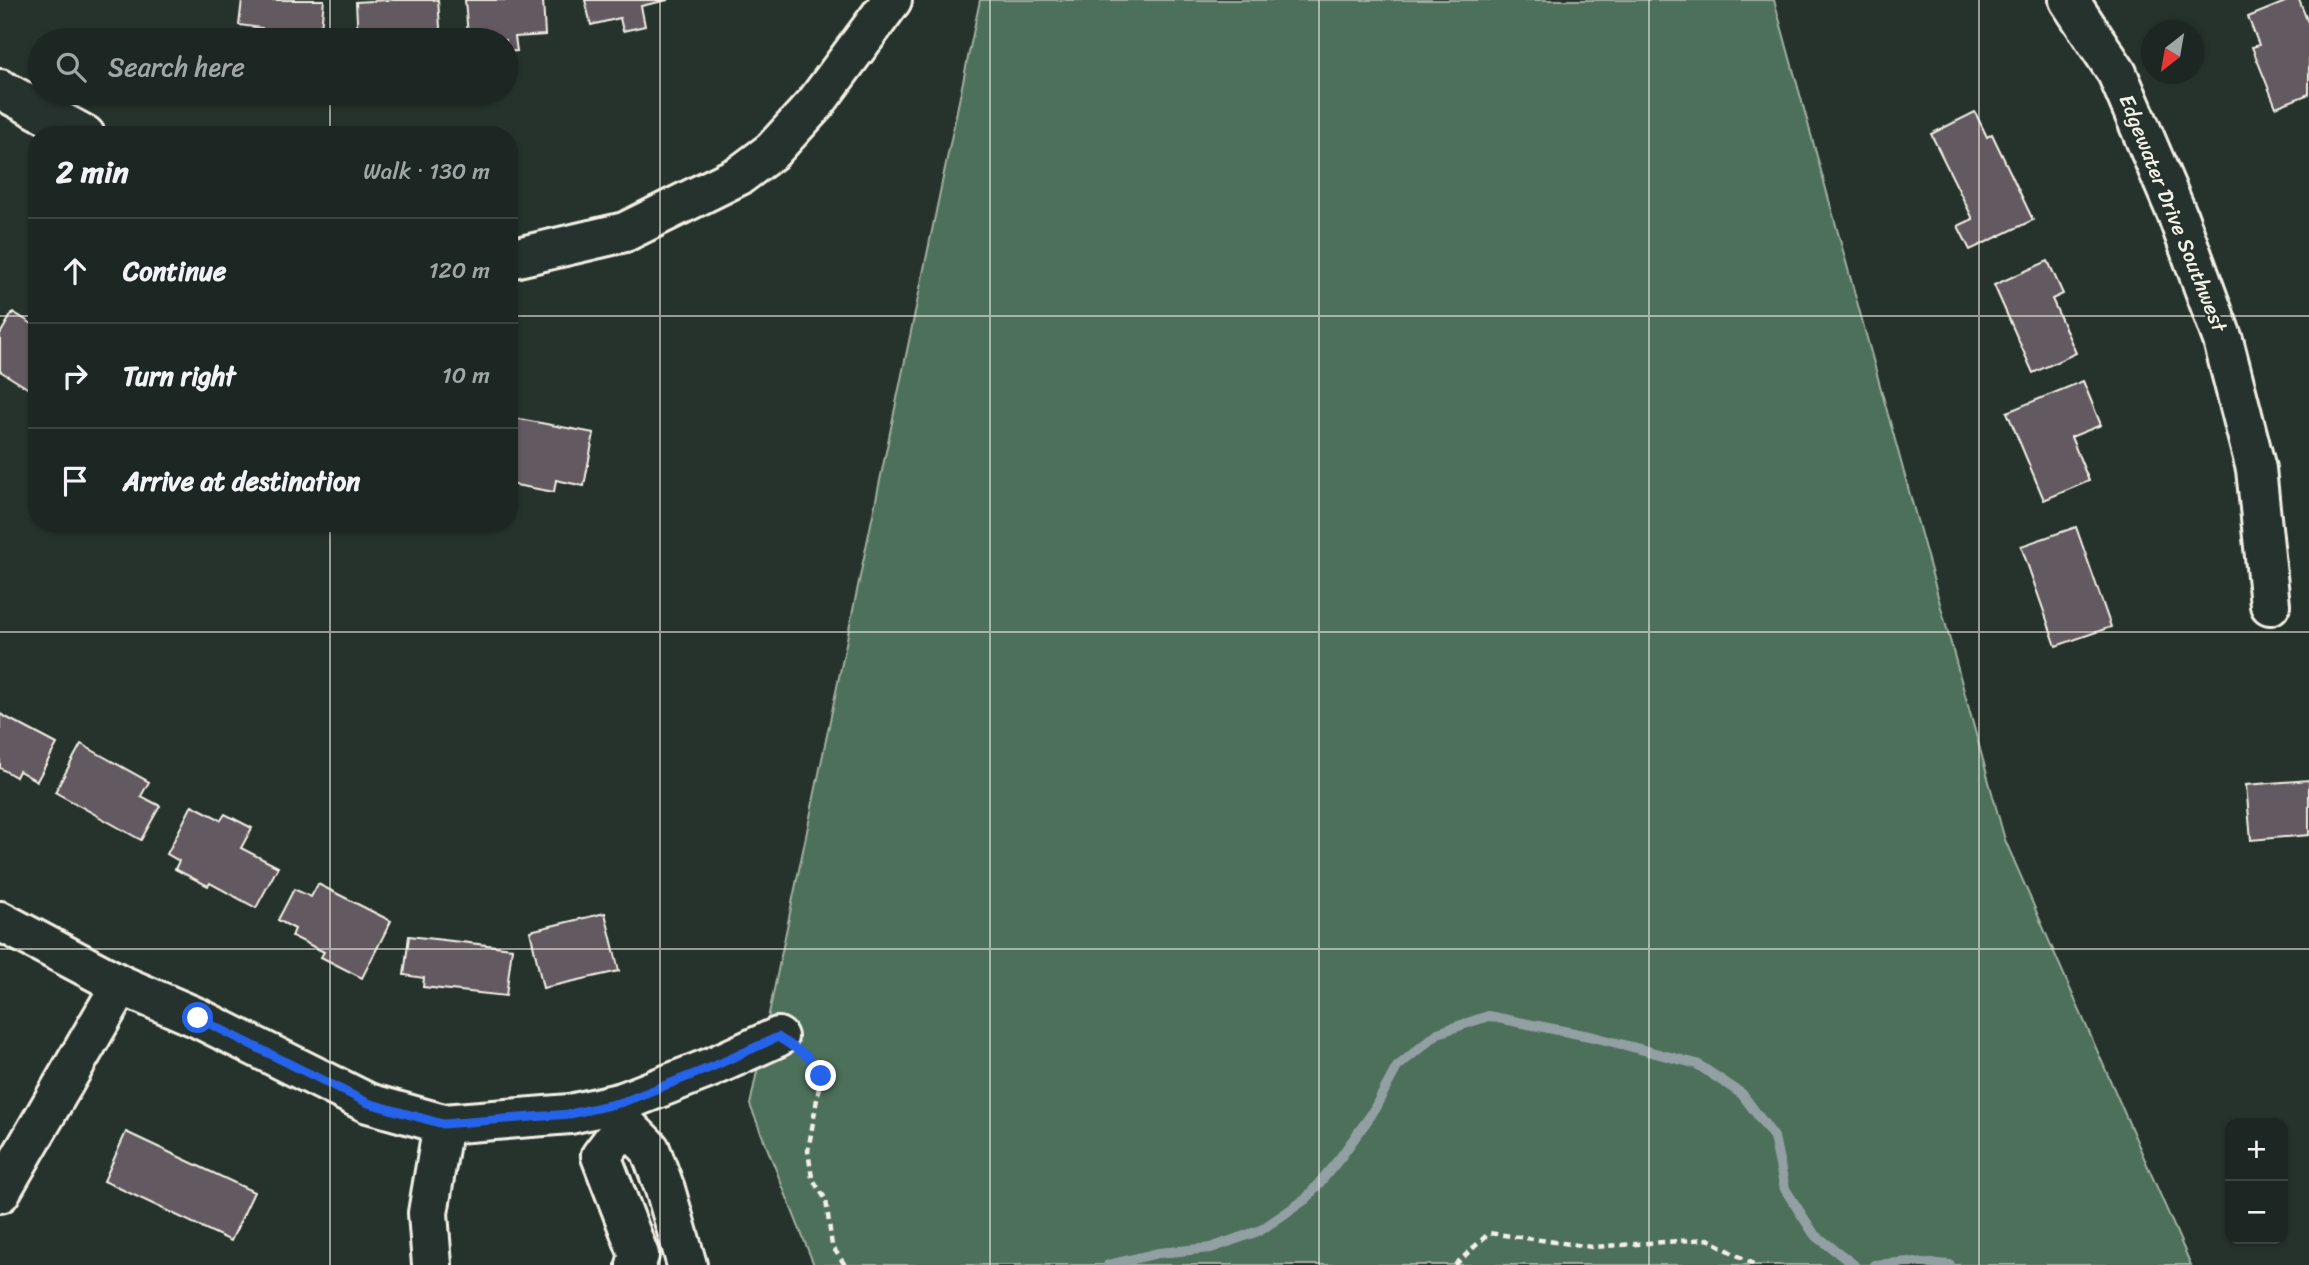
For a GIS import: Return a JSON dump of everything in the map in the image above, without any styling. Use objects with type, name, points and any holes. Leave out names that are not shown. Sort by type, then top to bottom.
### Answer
[{"type":"street","points":[[518,257],[625,232],[740,175],[772,151],[815,104],[892,0]]},
{"type":"street","name":"Edgewater Drive Southwest","points":[[2069,0],[2116,74],[2178,214],[2223,340],[2256,469],[2270,605]]},
{"type":"street","points":[[0,89],[28,104]]},
{"type":"street","points":[[30,105],[68,126]]},
{"type":"street","points":[[0,921],[121,985],[198,1018],[368,1103],[443,1124],[570,1114],[624,1113],[712,1067],[778,1037]]},
{"type":"street","points":[[0,1192],[121,985]]},
{"type":"street","points":[[624,1113],[601,1156],[639,1255],[636,1265]]},
{"type":"street","points":[[624,1113],[650,1149],[665,1189],[687,1265]]},
{"type":"street","points":[[432,1265],[428,1213],[443,1124]]},
{"type":"path","points":[[778,1037],[807,1056],[821,1076],[808,1152],[812,1178],[826,1200],[832,1246],[845,1265]]},
{"type":"path","points":[[1455,1265],[1489,1233],[1592,1247],[1708,1239],[1755,1265]]},
{"type":"green space","points":[[980,0],[1774,0],[2005,840],[2191,1265],[814,1265],[750,1105]]},
{"type":"building","points":[[242,0],[324,0],[321,28],[262,28],[239,25]]},
{"type":"building","points":[[438,0],[440,28],[357,28],[356,2]]},
{"type":"building","points":[[465,0],[543,0],[545,35],[518,37],[518,28],[467,28]]},
{"type":"building","points":[[585,0],[668,0],[641,6],[645,26],[623,31],[620,18],[591,25]]},
{"type":"building","points":[[2290,0],[2299,0],[2309,25],[2309,94],[2276,107],[2252,47],[2259,45],[2248,17]]},
{"type":"building","points":[[1975,112],[1987,137],[1992,134],[2033,220],[1970,250],[1958,226],[1973,219],[1931,134]]},
{"type":"building","points":[[2048,261],[2063,294],[2052,299],[2076,353],[2033,373],[1994,285]]},
{"type":"building","points":[[13,312],[28,321],[28,388],[0,371],[0,334]]},
{"type":"building","points":[[2083,381],[2101,425],[2071,437],[2089,481],[2044,500],[2007,412]]},
{"type":"building","points":[[518,419],[594,433],[584,486],[556,480],[554,492],[518,485]]},
{"type":"building","points":[[2076,527],[2111,627],[2056,646],[2021,546]]},
{"type":"building","points":[[0,714],[57,744],[37,781],[19,771],[16,777],[0,768]]},
{"type":"building","points":[[81,744],[149,782],[141,796],[160,806],[141,840],[55,792]]},
{"type":"building","points":[[2309,780],[2309,835],[2251,840],[2246,785]]},
{"type":"building","points":[[192,805],[221,820],[225,814],[252,828],[241,848],[278,867],[256,908],[210,883],[208,886],[175,869],[179,861],[167,854]]},
{"type":"building","points":[[318,884],[391,921],[362,978],[321,957],[324,952],[292,936],[295,929],[278,920],[294,889],[311,897]]},
{"type":"building","points":[[605,913],[619,971],[543,988],[530,931]]},
{"type":"building","points":[[409,936],[512,948],[506,996],[423,987],[424,978],[404,975]]},
{"type":"building","points":[[126,1132],[254,1192],[231,1241],[104,1181]]},
{"type":"waterway","points":[[1108,1265],[1158,1253],[1211,1248],[1261,1230],[1306,1199],[1371,1115],[1397,1067],[1438,1033],[1488,1016],[1594,1037],[1697,1064],[1742,1094],[1774,1137],[1785,1189],[1814,1234],[1854,1265]]},
{"type":"waterway","points":[[1874,1265],[1909,1262],[1950,1265]]},
{"type":"route","points":[[198,1018],[368,1103],[443,1124],[570,1114],[623,1102],[712,1067],[778,1037],[807,1056],[821,1076]]}]
